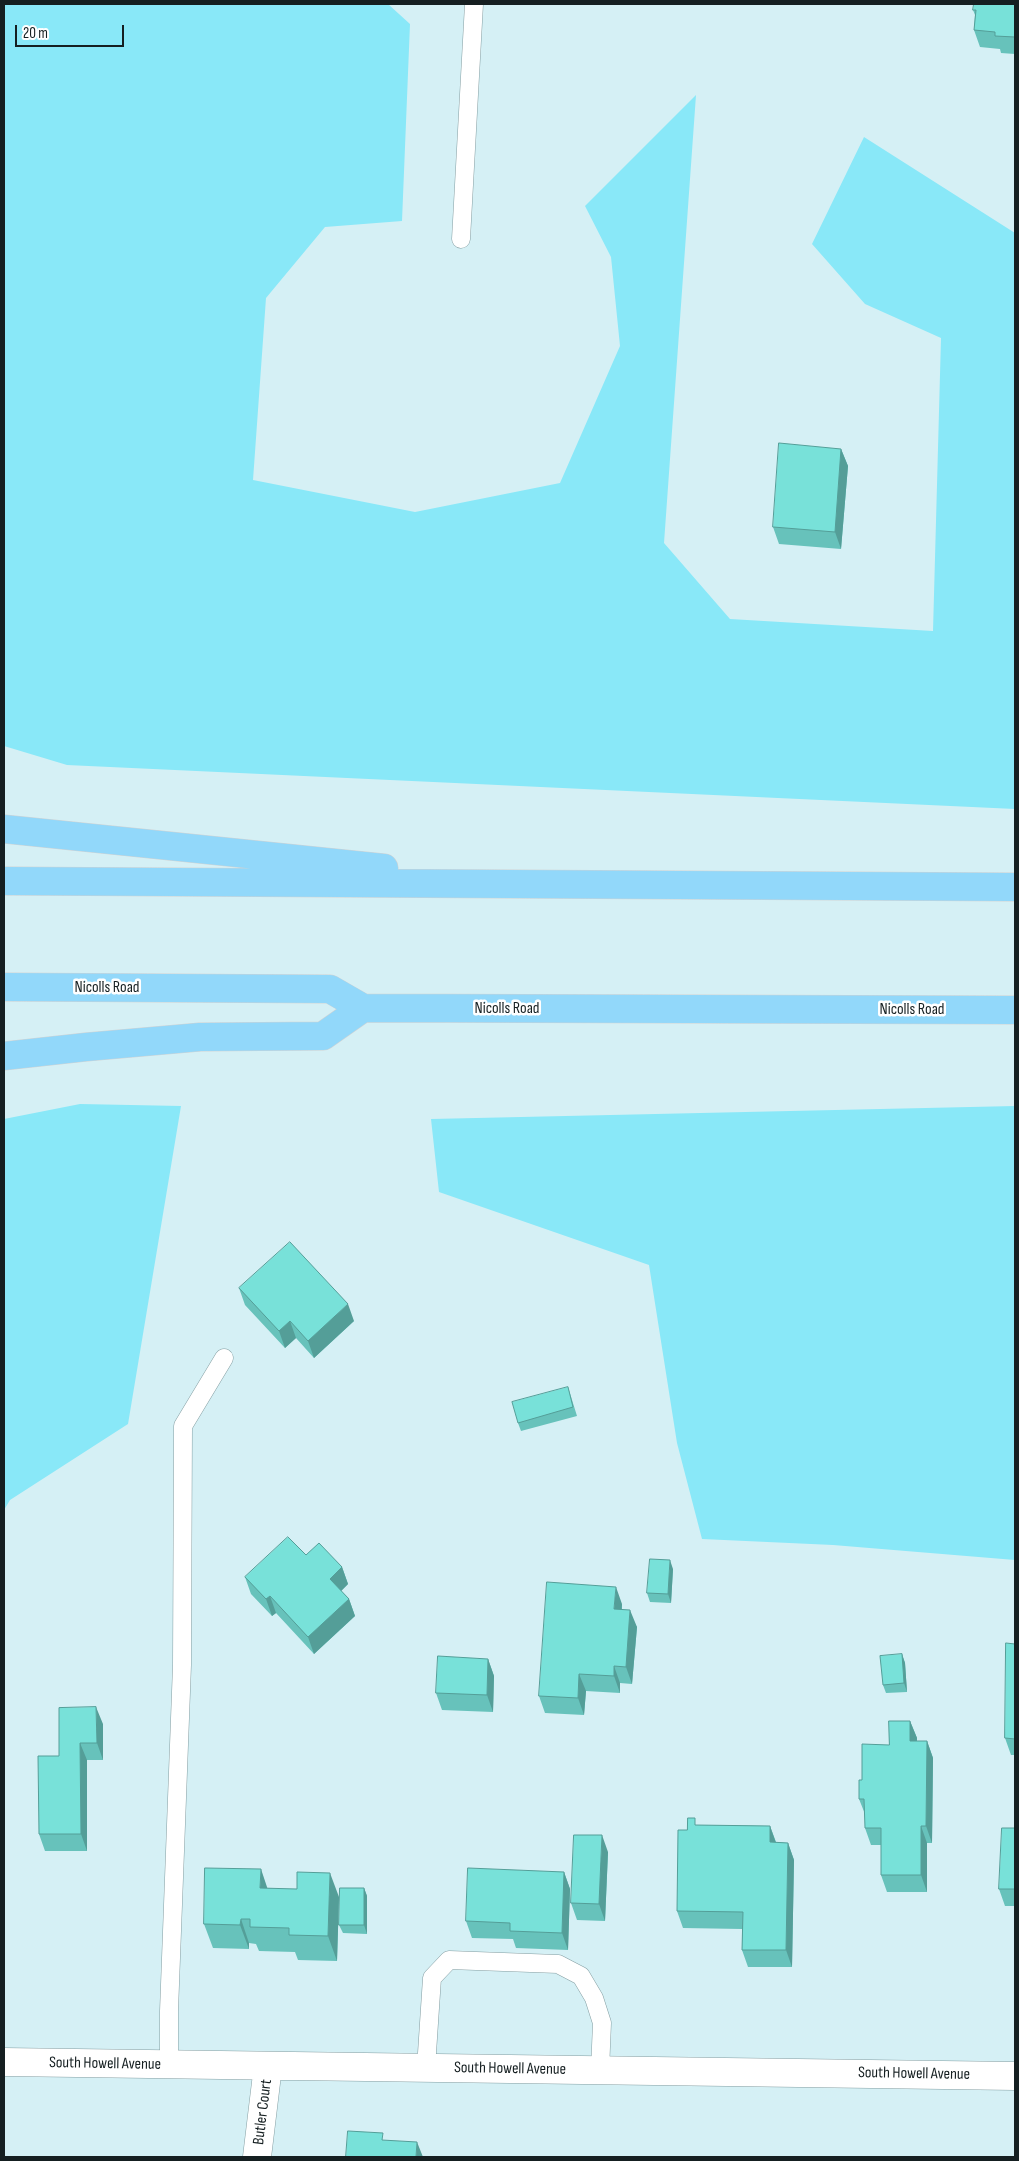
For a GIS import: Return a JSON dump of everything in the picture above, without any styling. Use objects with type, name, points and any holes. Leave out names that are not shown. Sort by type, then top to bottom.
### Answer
[{"type":"highway","points":[[4,829],[250,853],[525,884]]},
{"type":"highway","points":[[4,881],[1015,887]]},
{"type":"highway","name":"Nicolls Road","points":[[4,987],[330,989],[363,1008],[1015,1010]]},
{"type":"highway","points":[[4,1056],[200,1038],[323,1036],[363,1008]]},
{"type":"street","name":"South Howell Avenue","points":[[4,2062],[1015,2076]]},
{"type":"street","name":"Butler Court","points":[[257,2157],[268,2066]]},
{"type":"lane","points":[[461,239],[474,4]]},
{"type":"lane","points":[[169,2064],[169,2011],[182,1665],[183,1426],[224,1358]]},
{"type":"lane","points":[[426,2068],[432,1978],[450,1960],[558,1964],[581,1976],[594,1998],[602,2023],[600,2070]]},
{"type":"shaded area","points":[[4,4],[388,4],[410,24],[402,221],[325,227],[266,298],[253,480],[415,512],[560,483],[620,346],[611,257],[585,206],[696,95],[664,543],[730,619],[933,631],[941,338],[865,304],[812,244],[864,137],[1015,233],[1015,809],[67,765],[4,746]]},
{"type":"shaded area","points":[[80,1104],[181,1106],[128,1424],[10,1500],[4,1510],[4,1119]]},
{"type":"shaded area","points":[[1015,1106],[1015,1560],[833,1545],[702,1539],[677,1443],[649,1265],[439,1192],[431,1119]]},
{"type":"building","points":[[974,4],[1015,4],[1015,37],[995,36],[995,32],[974,30],[976,10],[973,10]]},
{"type":"building","points":[[779,443],[841,449],[835,532],[773,527]]},
{"type":"building","points":[[290,1242],[348,1304],[308,1341],[290,1321],[279,1331],[239,1288]]},
{"type":"building","points":[[568,1387],[573,1407],[518,1423],[512,1402]]},
{"type":"building","points":[[288,1537],[306,1555],[319,1543],[342,1567],[330,1579],[349,1599],[308,1637],[270,1596],[266,1599],[245,1577]]},
{"type":"building","points":[[650,1559],[670,1560],[668,1594],[647,1593]]},
{"type":"building","points":[[547,1582],[616,1587],[614,1609],[630,1610],[626,1667],[614,1666],[614,1676],[579,1674],[578,1698],[539,1696]]},
{"type":"building","points":[[1006,1643],[1015,1644],[1015,1739],[1005,1738]]},
{"type":"building","points":[[902,1654],[904,1683],[883,1685],[880,1656]]},
{"type":"building","points":[[438,1656],[488,1659],[487,1695],[436,1693]]},
{"type":"building","points":[[96,1707],[97,1743],[80,1743],[81,1834],[39,1834],[38,1756],[59,1756],[59,1708]]},
{"type":"building","points":[[889,1721],[910,1721],[910,1741],[927,1741],[926,1826],[921,1826],[921,1875],[881,1875],[881,1828],[865,1828],[864,1799],[859,1799],[859,1780],[862,1780],[862,1744],[889,1745]]},
{"type":"building","points":[[688,1818],[695,1818],[695,1825],[770,1826],[770,1842],[788,1843],[786,1950],[742,1950],[743,1912],[677,1911],[678,1830],[687,1830]]},
{"type":"building","points":[[1002,1828],[1015,1828],[1015,1889],[999,1889]]},
{"type":"building","points":[[574,1835],[602,1835],[599,1904],[571,1903]]},
{"type":"building","points":[[205,1868],[261,1869],[260,1888],[297,1889],[297,1872],[330,1873],[328,1936],[289,1935],[289,1928],[250,1927],[250,1919],[241,1919],[240,1925],[204,1924]]},
{"type":"building","points":[[468,1868],[564,1872],[562,1933],[510,1931],[510,1923],[466,1921]]},
{"type":"building","points":[[340,1888],[364,1888],[364,1925],[339,1925]]},
{"type":"building","points":[[348,2131],[383,2133],[382,2140],[417,2142],[416,2157],[346,2157]]}]
